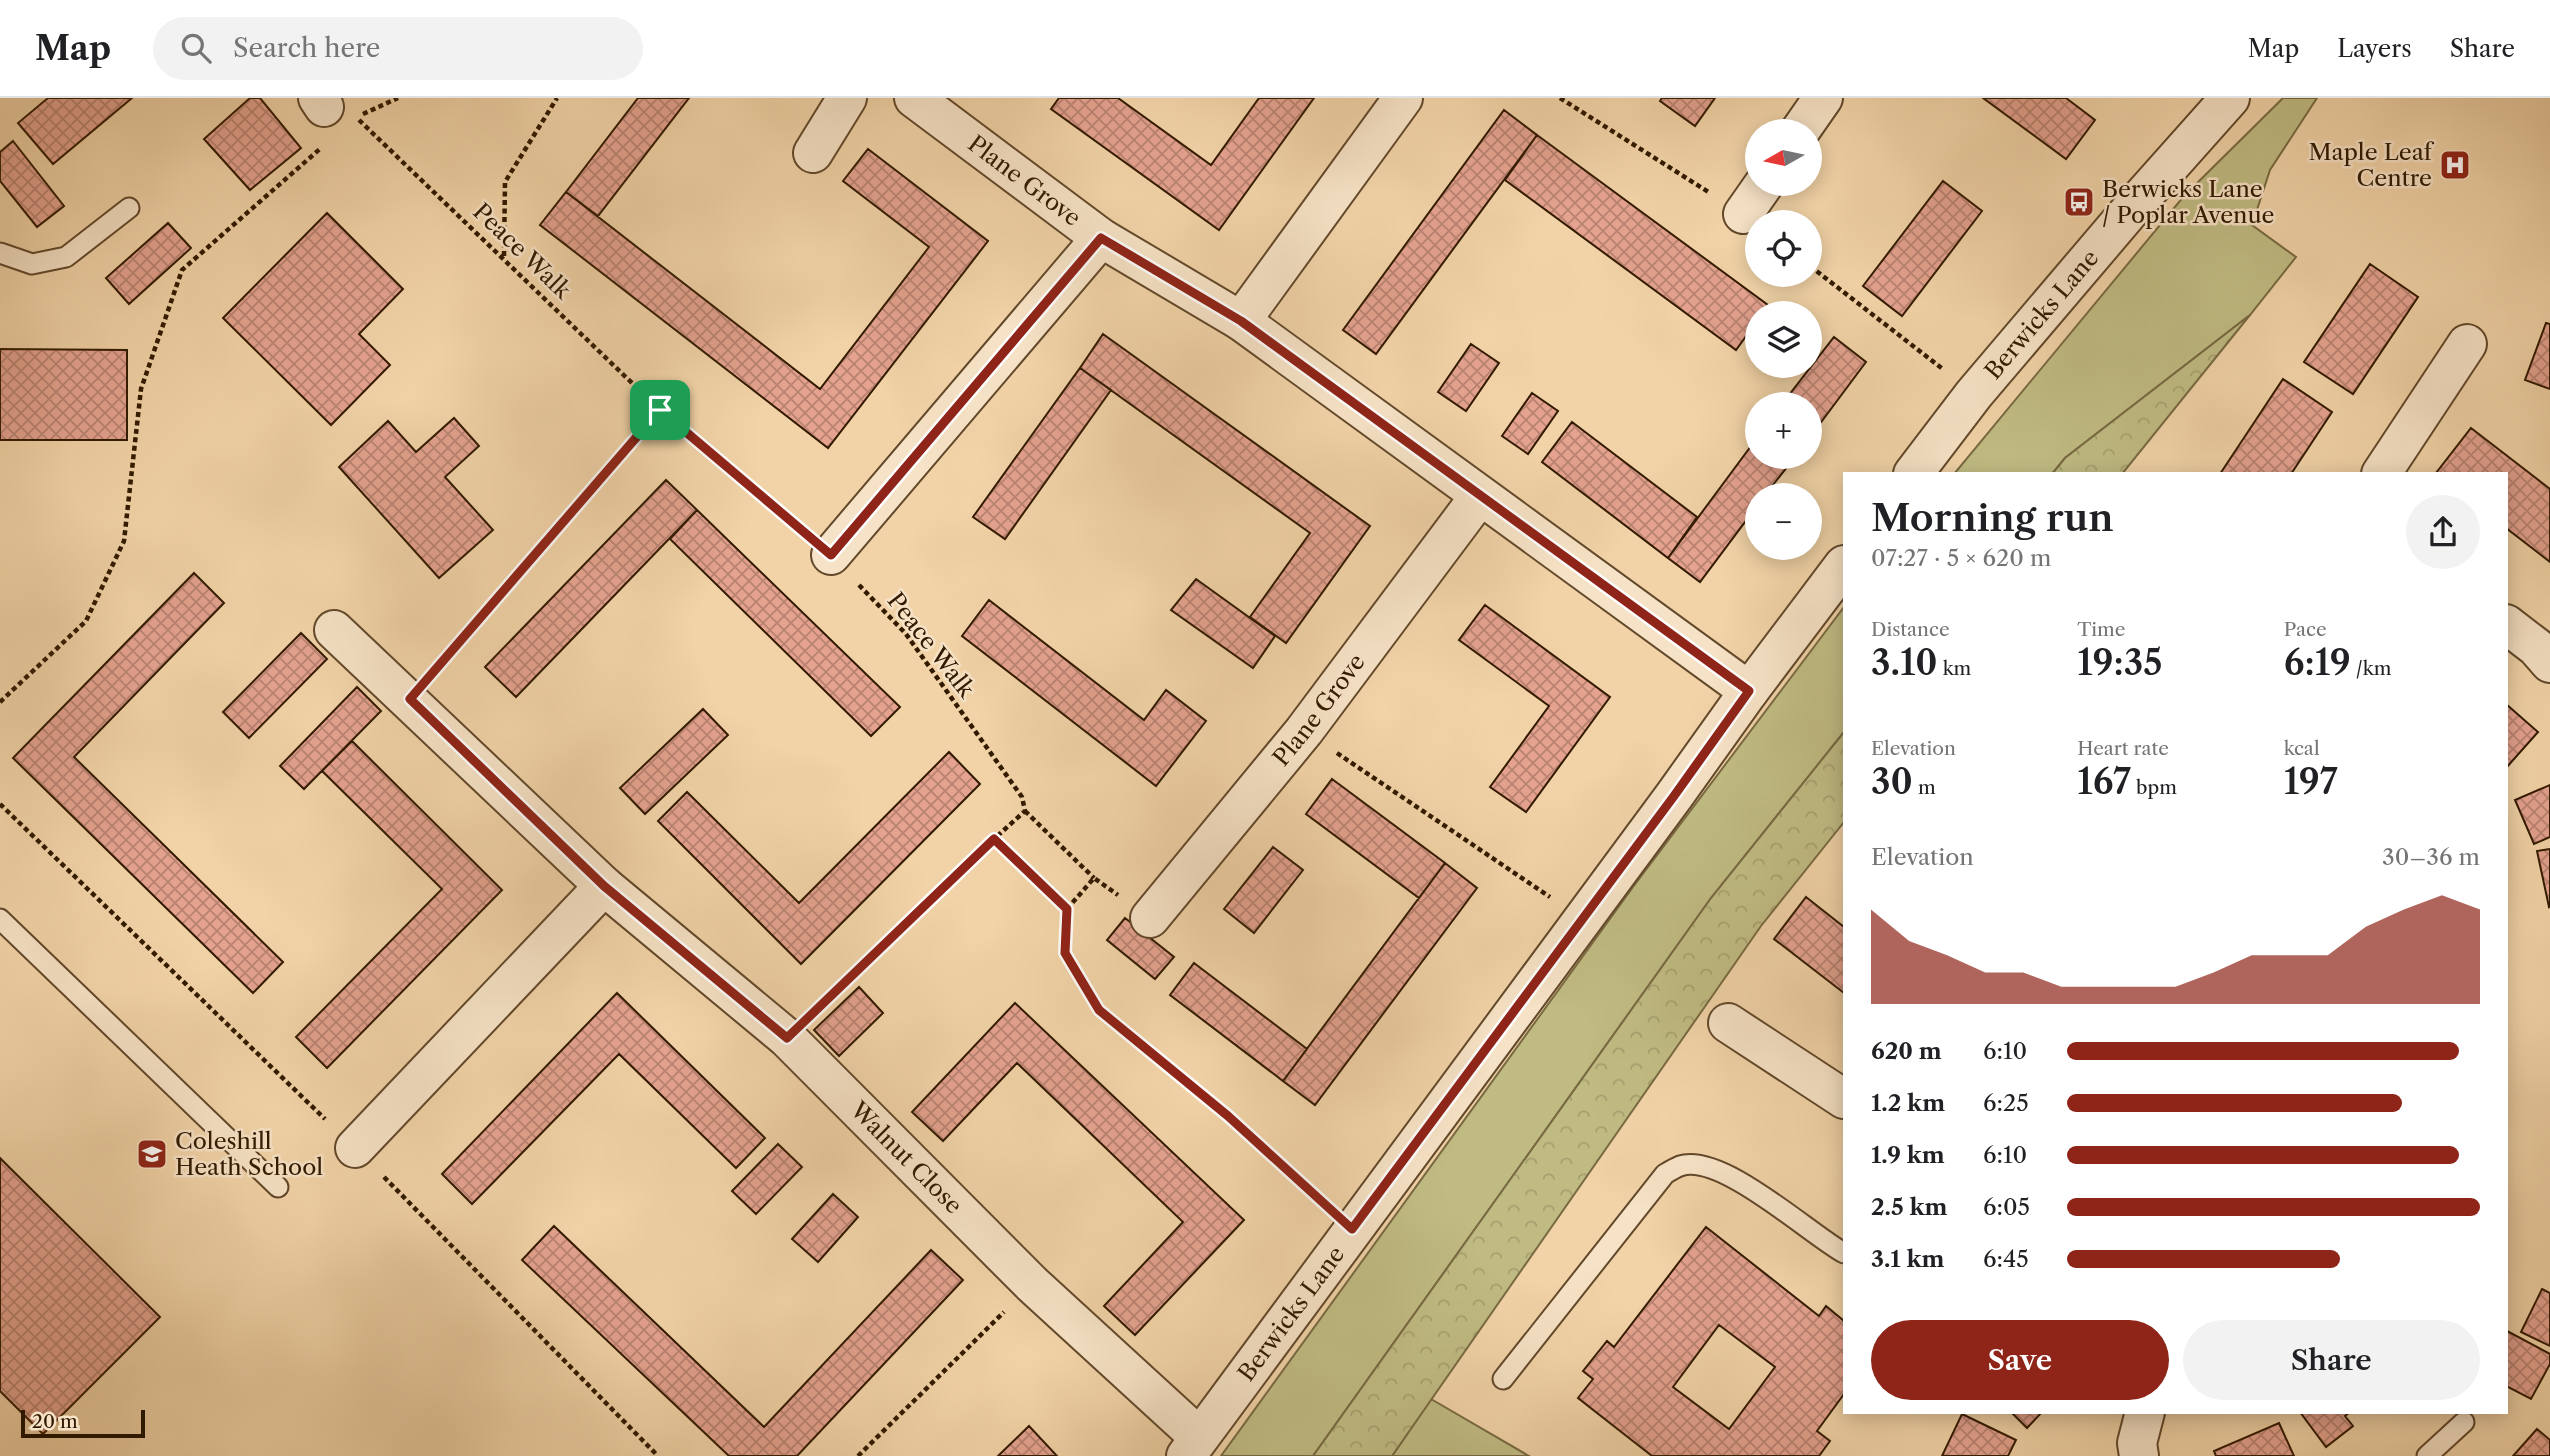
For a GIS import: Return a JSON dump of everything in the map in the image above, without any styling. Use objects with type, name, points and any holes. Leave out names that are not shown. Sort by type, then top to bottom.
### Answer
[{"type":"street","points":[[813,153],[847,98]]},
{"type":"street","name":"Plane Grove","points":[[914,98],[1101,238],[1241,321],[1479,497],[1749,691]]},
{"type":"street","points":[[1241,321],[1403,98]]},
{"type":"street","points":[[1808,119],[1823,98]]},
{"type":"street","name":"Berwicks Lane","points":[[1915,472],[1974,394],[2226,99]]},
{"type":"street","name":"Plane Grove","points":[[831,555],[1101,238]]},
{"type":"street","points":[[2382,472],[2467,344]]},
{"type":"street","name":"Plane Grove","points":[[1150,918],[1304,731],[1479,497]]},
{"type":"street","name":"Berwicks Lane","points":[[1193,1447],[1843,566]]},
{"type":"street","points":[[2508,626],[2536,647],[2550,663]]},
{"type":"street","name":"Walnut Close","points":[[334,630],[410,699],[604,886],[787,1038],[1193,1447]]},
{"type":"street","points":[[355,1148],[604,886]]},
{"type":"street","points":[[1728,1023],[1843,1097]]},
{"type":"street","points":[[2139,1456],[2137,1443],[2144,1414]]},
{"type":"lane","points":[[0,253],[32,264],[66,257],[129,208]]},
{"type":"lane","points":[[0,919],[278,1187]]},
{"type":"lane","points":[[1503,1380],[1665,1174],[1682,1165],[1709,1167],[1742,1182],[1843,1252]]},
{"type":"lane","points":[[2427,1456],[2464,1422]]},
{"type":"path","points":[[332,107],[398,98]]},
{"type":"path","points":[[504,257],[505,182],[557,98]]},
{"type":"path","points":[[1560,98],[1753,199]]},
{"type":"path","name":"Peace Walk","points":[[332,107],[504,257],[660,410],[831,555],[906,634],[1022,797],[1026,811],[1094,878],[1150,918]]},
{"type":"path","points":[[0,702],[86,621],[124,541],[141,388],[182,270],[325,144]]},
{"type":"path","points":[[1822,275],[1974,394]]},
{"type":"path","points":[[410,699],[660,410]]},
{"type":"path","points":[[1304,731],[1583,919]]},
{"type":"path","points":[[787,1038],[1026,811]]},
{"type":"path","points":[[994,839],[1067,909]]},
{"type":"path","points":[[1094,878],[1067,909],[1065,953],[1099,1010],[1228,1116],[1352,1229]]},
{"type":"path","points":[[858,1456],[1032,1284]]},
{"type":"green space","points":[[2283,98],[2317,98],[2270,170],[2252,225],[2296,257],[2250,315],[2065,458],[2054,472],[1956,472],[2184,196]]},
{"type":"green space","points":[[2250,315],[2124,472],[2054,472],[2065,458]]},
{"type":"green space","points":[[1843,608],[1843,733],[1711,898],[1313,1456],[1221,1456],[1633,887]]},
{"type":"green space","points":[[1843,733],[1843,823],[1761,926],[1392,1456],[1313,1456],[1711,898]]},
{"type":"green space","points":[[1431,1399],[1529,1456],[1392,1456]]},
{"type":"building","points":[[48,98],[132,98],[53,164],[18,123]]},
{"type":"building","points":[[250,98],[260,98],[301,148],[250,190],[204,139]]},
{"type":"building","points":[[638,98],[689,98],[598,216],[566,192]]},
{"type":"building","points":[[1059,98],[1118,98],[1211,165],[1259,98],[1314,98],[1219,230],[1051,109]]},
{"type":"building","points":[[1662,98],[1715,98],[1695,126],[1660,101]]},
{"type":"building","points":[[1983,98],[2066,98],[2095,120],[2066,159]]},
{"type":"building","points":[[1504,110],[1537,135],[1376,354],[1343,330]]},
{"type":"building","points":[[1537,135],[1763,301],[1745,301],[1745,338],[1736,350],[1505,180]]},
{"type":"building","points":[[13,141],[64,206],[37,227],[0,181],[0,152]]},
{"type":"building","points":[[868,149],[988,241],[828,448],[540,225],[566,192],[820,389],[929,247],[843,181]]},
{"type":"building","points":[[1943,181],[1982,211],[1902,316],[1863,286]]},
{"type":"building","points":[[327,213],[403,289],[359,334],[390,365],[331,425],[223,318]]},
{"type":"building","points":[[168,223],[191,248],[129,304],[106,278]]},
{"type":"building","points":[[2370,264],[2418,297],[2353,394],[2304,362]]},
{"type":"building","points":[[2546,323],[2550,324],[2550,389],[2525,380]]},
{"type":"building","points":[[1103,334],[1370,526],[1286,643],[1250,617],[1310,533],[1080,368]]},
{"type":"building","points":[[1834,337],[1866,362],[1822,421],[1822,392],[1791,392],[1802,378],[1822,378],[1822,352]]},
{"type":"building","points":[[1471,344],[1499,363],[1466,411],[1438,392]]},
{"type":"building","points":[[0,349],[127,350],[127,440],[0,440]]},
{"type":"building","points":[[1080,368],[1111,390],[1005,539],[973,517]]},
{"type":"building","points":[[2283,379],[2332,412],[2292,472],[2221,472]]},
{"type":"building","points":[[1532,393],[1558,411],[1528,454],[1502,436]]},
{"type":"building","points":[[454,418],[479,446],[445,477],[493,530],[439,578],[339,467],[388,421],[416,452]]},
{"type":"building","points":[[1572,422],[1697,517],[1668,558],[1542,462]]},
{"type":"building","points":[[2471,428],[2550,489],[2550,562],[2508,530],[2508,472],[2437,472]]},
{"type":"building","points":[[1745,454],[1745,469],[1786,469],[1774,483],[1745,483],[1745,522],[1700,582],[1668,558]]},
{"type":"building","points":[[666,480],[697,510],[516,697],[485,667]]},
{"type":"building","points":[[697,510],[900,707],[871,736],[670,539]]},
{"type":"building","points":[[194,573],[224,603],[74,757],[283,962],[253,993],[13,758]]},
{"type":"building","points":[[1196,579],[1275,636],[1253,668],[1171,610]]},
{"type":"building","points":[[989,600],[1144,720],[1166,690],[1206,721],[1156,786],[962,636]]},
{"type":"building","points":[[1485,605],[1610,697],[1526,812],[1490,787],[1549,706],[1459,640]]},
{"type":"building","points":[[301,633],[327,659],[249,738],[223,712]]},
{"type":"building","points":[[357,687],[381,711],[304,789],[280,766]]},
{"type":"building","points":[[2508,706],[2538,732],[2508,766]]},
{"type":"building","points":[[703,709],[728,735],[645,814],[620,788]]},
{"type":"building","points":[[352,741],[502,890],[327,1068],[296,1037],[442,889],[322,771]]},
{"type":"building","points":[[949,752],[980,784],[801,964],[658,821],[687,792],[799,903]]},
{"type":"building","points":[[1332,779],[1445,863],[1419,898],[1306,814]]},
{"type":"building","points":[[2550,785],[2550,837],[2534,844],[2515,800]]},
{"type":"building","points":[[1273,847],[1303,870],[1254,933],[1224,909]]},
{"type":"building","points":[[2550,849],[2550,906],[2549,907],[2537,851]]},
{"type":"building","points":[[1445,863],[1477,888],[1315,1105],[1283,1081]]},
{"type":"building","points":[[1806,897],[1843,926],[1843,992],[1774,939]]},
{"type":"building","points":[[1125,918],[1174,957],[1155,979],[1107,940]]},
{"type":"building","points":[[1194,963],[1307,1049],[1283,1081],[1170,995]]},
{"type":"building","points":[[859,987],[883,1013],[839,1056],[814,1030]]},
{"type":"building","points":[[617,993],[765,1138],[736,1168],[619,1054],[472,1204],[442,1174]]},
{"type":"building","points":[[1015,1003],[1244,1220],[1135,1335],[1104,1306],[1183,1222],[1017,1063],[943,1141],[912,1112]]},
{"type":"building","points":[[778,1144],[802,1167],[756,1214],[732,1191]]},
{"type":"building","points":[[0,1158],[160,1317],[43,1434],[0,1391]]},
{"type":"building","points":[[833,1194],[858,1217],[818,1262],[792,1239]]},
{"type":"building","points":[[554,1226],[764,1427],[931,1250],[963,1280],[797,1456],[729,1456],[522,1260]]},
{"type":"building","points":[[1706,1227],[1819,1316],[1826,1306],[1843,1320],[1843,1395],[1817,1431],[1830,1441],[1819,1456],[1652,1456],[1578,1398],[1593,1379],[1583,1371],[1607,1341],[1614,1347]],"holes":[[[1719,1325],[1775,1367],[1729,1429],[1673,1387]]]},
{"type":"building","points":[[2542,1289],[2550,1293],[2550,1346],[2521,1332]]},
{"type":"building","points":[[2508,1332],[2550,1354],[2550,1364],[2531,1399],[2508,1387]]},
{"type":"building","points":[[1962,1414],[2016,1440],[2008,1456],[1942,1456]]},
{"type":"building","points":[[2013,1414],[2040,1414],[2027,1428]]},
{"type":"building","points":[[2301,1414],[2348,1414],[2345,1416],[2353,1426],[2326,1447]]},
{"type":"building","points":[[2279,1423],[2294,1456],[2216,1456],[2214,1451]]},
{"type":"building","points":[[1029,1426],[1057,1456],[998,1456]]},
{"type":"building","points":[[2537,1429],[2550,1440],[2550,1456],[2513,1456]]},
{"type":"place","name":"Maple Leaf Centre","points":[[2455,165]]},
{"type":"place","name":"Berwicks Lane / Poplar Avenue","points":[[2079,202]]},
{"type":"place","name":"Coleshill Heath School","points":[[152,1154]]},
{"type":"route","points":[[1101,238],[1241,321],[1479,497],[1749,691],[1352,1229],[1228,1116],[1099,1010],[1065,953],[1067,909],[994,839],[787,1038],[604,886],[410,699],[660,410],[831,555],[1101,238]]}]
